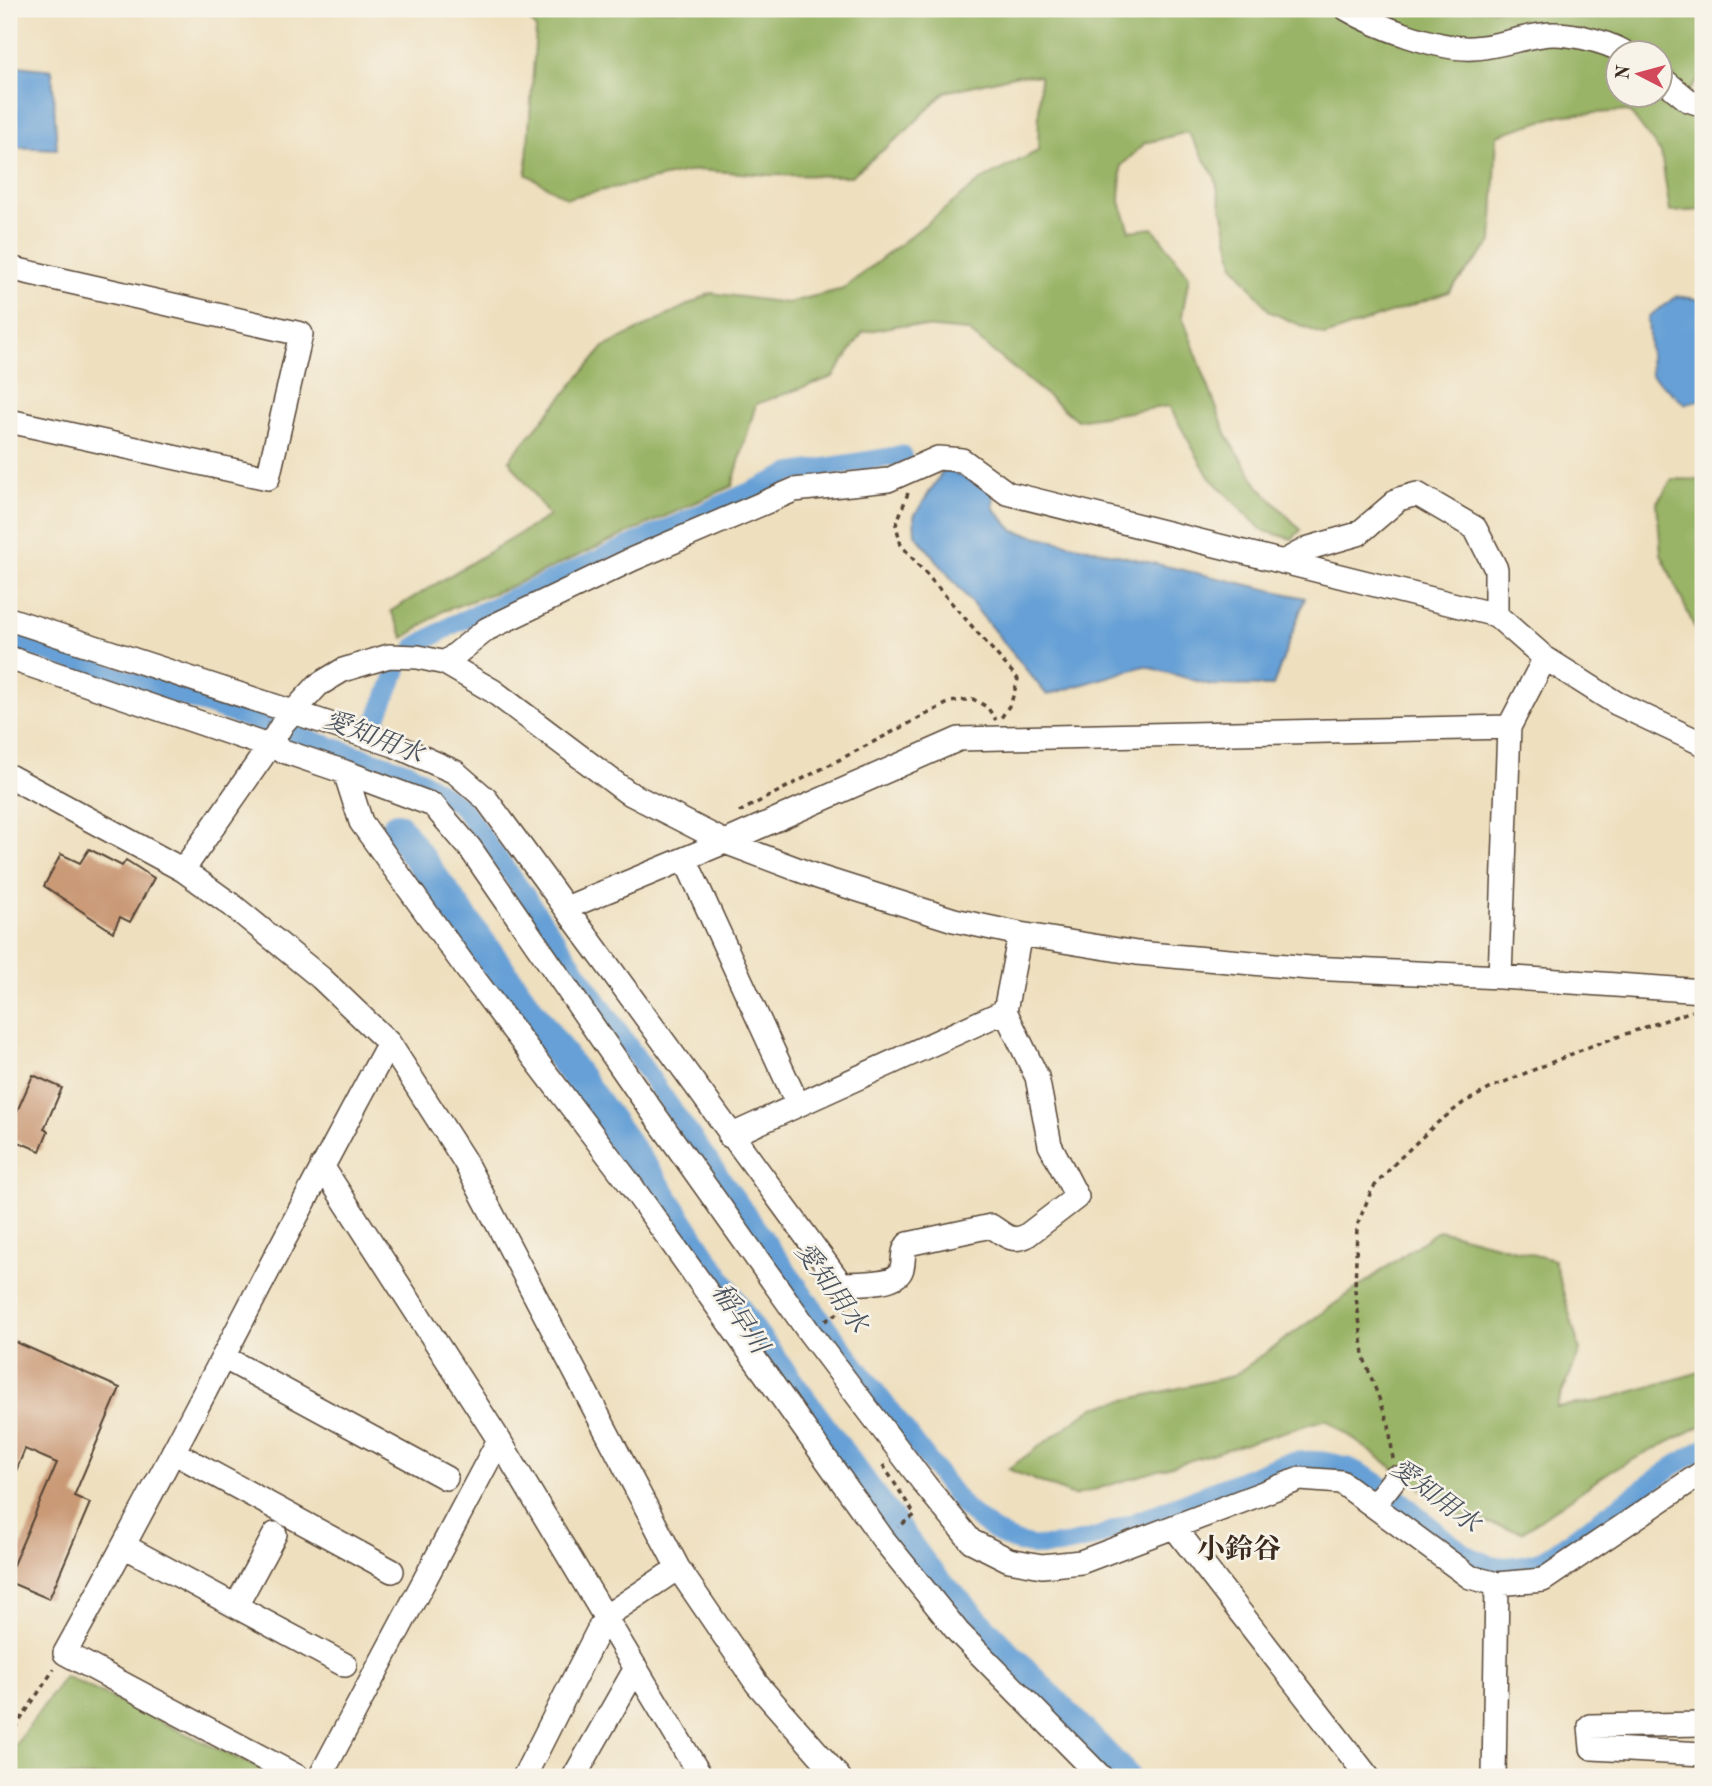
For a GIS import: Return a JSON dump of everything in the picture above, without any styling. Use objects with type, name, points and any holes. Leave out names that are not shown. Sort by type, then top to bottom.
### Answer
[{"type":"street","points":[[1347,9],[1389,29],[1448,48],[1504,44],[1544,34],[1604,43]]},
{"type":"street","points":[[1674,88],[1688,100],[1703,105]]},
{"type":"street","points":[[9,268],[301,334],[268,478],[9,421]]},
{"type":"street","points":[[445,663],[487,629],[633,559],[794,490],[888,480],[938,458],[962,460],[1007,493],[1496,615],[1545,658],[1616,703],[1703,744]]},
{"type":"street","points":[[1283,562],[1310,548],[1358,534],[1399,499],[1417,494],[1475,528],[1496,569],[1496,615]]},
{"type":"street","points":[[9,619],[287,718],[394,745],[455,772],[486,799],[730,1136],[841,1284],[887,1281],[898,1276],[902,1270],[904,1248],[908,1244],[991,1226],[1017,1240],[1077,1197],[1050,1145],[1037,1077],[1005,1011],[1020,934]]},
{"type":"street","points":[[183,870],[270,747],[287,718],[318,685],[343,670],[389,656],[418,657],[445,663],[493,691],[628,792],[725,842],[818,877],[954,920],[1137,953],[1310,968],[1500,977],[1703,991]]},
{"type":"street","points":[[9,658],[345,772],[433,805],[470,848],[809,1332],[926,1486],[971,1541],[1009,1560],[1042,1566],[1082,1562],[1300,1479],[1341,1482],[1377,1502],[1471,1577],[1497,1584],[1543,1580],[1703,1472]]},
{"type":"street","points":[[1500,977],[1509,727],[1545,658]]},
{"type":"street","points":[[566,908],[725,842],[959,739],[1509,727]]},
{"type":"street","points":[[345,772],[361,822],[466,968],[630,1184],[883,1539],[958,1632],[1101,1777]]},
{"type":"street","points":[[9,776],[183,870],[233,906],[321,978],[388,1044],[464,1160],[678,1567],[757,1684],[839,1777]]},
{"type":"street","points":[[685,859],[798,1105]]},
{"type":"street","points":[[730,1136],[1005,1011]]},
{"type":"street","points":[[298,1777],[65,1653],[388,1044]]},
{"type":"street","points":[[322,1166],[499,1440],[701,1777]]},
{"type":"street","points":[[223,1357],[446,1478]]},
{"type":"street","points":[[320,1777],[499,1440]]},
{"type":"street","points":[[173,1452],[392,1571]]},
{"type":"street","points":[[1377,1502],[1395,1478]]},
{"type":"street","points":[[1174,1527],[1368,1777]]},
{"type":"street","points":[[236,1606],[275,1534]]},
{"type":"street","points":[[124,1546],[345,1665]]},
{"type":"street","points":[[524,1777],[605,1617],[678,1567]]},
{"type":"street","points":[[1493,1777],[1497,1584]]},
{"type":"street","points":[[574,1777],[636,1668]]},
{"type":"street","points":[[1703,1724],[1590,1726],[1592,1748],[1703,1754]]},
{"type":"path","points":[[737,813],[950,702],[973,699],[987,707],[998,723],[1011,703],[1018,679],[901,545],[896,524],[917,467]]},
{"type":"path","points":[[1395,1478],[1389,1424],[1366,1362],[1355,1290],[1357,1226],[1372,1189],[1426,1133],[1463,1103],[1497,1085],[1591,1046],[1703,1007]]},
{"type":"path","points":[[9,1737],[65,1653]]},
{"type":"green space","points":[[522,9],[1703,9],[1703,74],[1673,111],[1703,117],[1703,210],[1670,212],[1661,153],[1629,111],[1561,115],[1497,135],[1492,242],[1449,292],[1325,336],[1270,312],[1234,265],[1215,177],[1188,132],[1145,143],[1121,166],[1120,202],[1130,231],[1153,228],[1189,276],[1182,316],[1227,436],[1259,487],[1301,530],[1292,539],[1262,530],[1209,477],[1169,406],[1077,420],[968,331],[900,325],[863,332],[833,377],[756,404],[732,486],[507,588],[443,611],[404,638],[391,611],[549,516],[509,460],[604,347],[711,293],[787,303],[843,289],[983,179],[1038,151],[1040,76],[1018,75],[945,92],[904,133],[851,176],[770,175],[697,170],[567,198],[526,174],[536,29]]},
{"type":"green space","points":[[1672,479],[1703,480],[1703,646],[1661,554],[1657,503]]},
{"type":"green space","points":[[1439,1230],[1554,1260],[1580,1351],[1556,1407],[1600,1401],[1703,1371],[1703,1425],[1612,1470],[1522,1532],[1458,1515],[1326,1419],[1074,1496],[1008,1469],[1094,1407],[1233,1376]]},
{"type":"green space","points":[[65,1676],[277,1777],[9,1777],[9,1754]]},
{"type":"water","points":[[9,65],[52,70],[57,149],[9,147]]},
{"type":"water","points":[[1677,296],[1703,300],[1703,397],[1685,404],[1651,375],[1648,317]]},
{"type":"water","points":[[945,468],[993,492],[994,509],[1014,531],[1305,598],[1273,686],[1211,685],[1144,666],[1047,695],[915,534],[914,516]]},
{"type":"building","points":[[89,849],[122,866],[126,860],[154,878],[130,922],[120,917],[113,932],[44,886],[61,854],[80,863]]},
{"type":"building","points":[[33,1075],[62,1088],[44,1129],[48,1131],[40,1151],[9,1138],[9,1113],[15,1116]]},
{"type":"building","points":[[9,1339],[120,1388],[74,1496],[90,1503],[49,1599],[9,1582],[9,1574],[57,1463],[25,1449],[9,1488]]},
{"type":"waterway","points":[[415,647],[454,624],[791,473],[903,455]]},
{"type":"waterway","name":"愛知用水","points":[[9,640],[409,772],[461,806],[828,1328],[963,1506],[980,1521],[1011,1540],[1042,1546],[1078,1542],[1281,1464],[1306,1460],[1349,1467],[1368,1477],[1387,1489],[1454,1545],[1477,1559],[1493,1565],[1518,1565],[1544,1559],[1674,1466],[1703,1449]]},
{"type":"waterway","points":[[374,724],[397,671]]},
{"type":"waterway","name":"稲早川","points":[[397,828],[650,1179],[748,1329],[927,1573],[1124,1777]]},
{"type":"district","name":"小鈴谷","points":[[1239,1548]]}]
